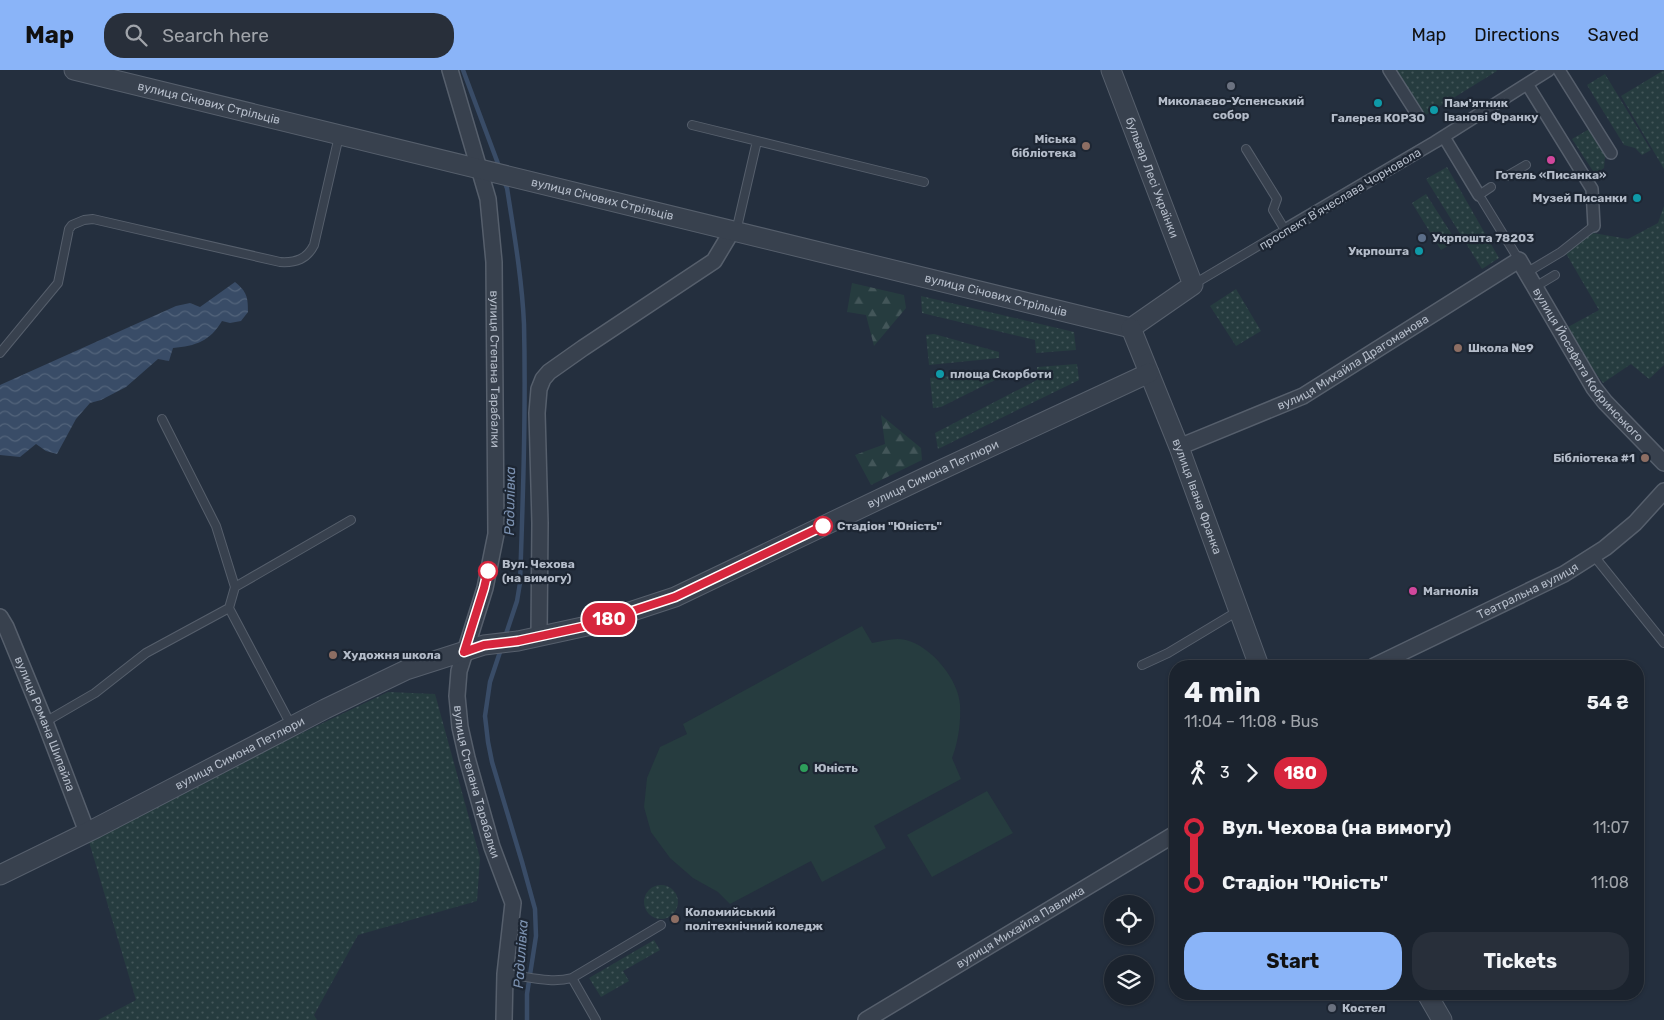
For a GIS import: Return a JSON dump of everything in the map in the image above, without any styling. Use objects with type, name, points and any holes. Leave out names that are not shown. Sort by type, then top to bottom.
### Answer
[{"type":"street","name":"вулиця Січових Стрільців","points":[[74,70],[1132,328]]},
{"type":"street","name":"вулиця Степана Тарабалки","points":[[450,70],[486,170],[494,262],[496,534],[484,588],[464,652],[457,686],[460,727],[467,758],[492,847],[513,903],[512,975],[504,1020]]},
{"type":"street","name":"бульвар Лесі Українки","points":[[1111,70],[1192,285]]},
{"type":"street","points":[[1389,70],[1417,114]]},
{"type":"street","name":"проспект Вʼячеслава Чорновола","points":[[1285,230],[1444,137],[1549,70]]},
{"type":"street","points":[[1559,70],[1611,153]]},
{"type":"street","points":[[1527,84],[1592,189],[1594,226]]},
{"type":"street","points":[[1444,137],[1479,195]]},
{"type":"street","points":[[539,636],[540,523],[537,413],[539,389],[543,379],[549,372],[583,348],[714,261],[732,231]]},
{"type":"street","name":"вулиця Йосафата Кобринського","points":[[1523,267],[1594,388],[1664,462]]},
{"type":"street","name":"вулиця Михайла Драгоманова","points":[[1179,447],[1303,396],[1523,267]]},
{"type":"street","name":"проспект Вʼячеслава Чорновола","points":[[1132,328],[1192,285]]},
{"type":"street","name":"вулиця Івана Франка","points":[[1132,328],[1179,447],[1257,660]]},
{"type":"street","name":"вулиця Симона Петлюри","points":[[0,875],[292,727],[325,708],[406,670],[484,645],[518,641],[587,626],[675,597],[930,474],[1150,373]]},
{"type":"street","name":"Театральна вулиця","points":[[1386,660],[1544,584],[1594,556],[1635,523],[1664,492]]},
{"type":"street","name":"вулиця Романа Шипайла","points":[[0,617],[6,627],[45,722],[87,832]]},
{"type":"street","name":"вулиця Михайла Павлика","points":[[866,1020],[1169,838]]},
{"type":"street","points":[[1430,1000],[1442,1020]]},
{"type":"lane","points":[[692,125],[924,182]]},
{"type":"lane","points":[[0,353],[58,282],[69,229],[77,222],[93,219],[280,262],[287,263],[302,260],[310,254],[314,245],[339,134]]},
{"type":"lane","points":[[732,231],[738,223],[757,142]]},
{"type":"lane","points":[[1246,149],[1277,199],[1273,210],[1285,230]]},
{"type":"lane","points":[[1507,176],[1526,165]]},
{"type":"lane","points":[[1491,187],[1479,195],[1523,267],[1561,252],[1594,226]]},
{"type":"lane","name":"проспект Вʼячеслава Чорновола","points":[[1192,285],[1285,230]]},
{"type":"lane","points":[[1535,287],[1555,275]]},
{"type":"lane","points":[[162,419],[216,526],[235,587],[230,608],[292,727]]},
{"type":"lane","points":[[235,587],[351,520]]},
{"type":"lane","points":[[1594,556],[1664,643]]},
{"type":"lane","points":[[45,722],[95,693],[146,653],[230,608]]},
{"type":"lane","points":[[1142,665],[1168,653],[1238,611]]},
{"type":"lane","points":[[512,975],[557,981],[572,978],[661,925]]},
{"type":"lane","points":[[572,978],[596,1020]]},
{"type":"green space","points":[[1384,70],[1496,70],[1497,71],[1416,121]]},
{"type":"green space","points":[[1664,70],[1664,169],[1621,96]]},
{"type":"green space","points":[[1605,74],[1651,150],[1642,155],[1635,148],[1624,145],[1587,85]]},
{"type":"green space","points":[[1591,128],[1607,154],[1604,168],[1595,174],[1572,139]]},
{"type":"green space","points":[[1447,167],[1499,258],[1482,269],[1426,179]]},
{"type":"green space","points":[[1426,194],[1456,241],[1441,250],[1412,203]]},
{"type":"green space","points":[[1664,206],[1664,365],[1649,379],[1631,364],[1603,383],[1584,357],[1568,327],[1599,310],[1564,250],[1593,233],[1628,239],[1658,223]]},
{"type":"green space","points":[[852,283],[904,295],[906,308],[874,346],[866,315],[847,312]]},
{"type":"green space","points":[[1236,289],[1261,331],[1236,346],[1210,306]]},
{"type":"green space","points":[[921,296],[1074,332],[1076,350],[1036,353],[1035,340],[922,313]]},
{"type":"green space","points":[[934,334],[999,352],[999,358],[929,365],[926,335]]},
{"type":"green space","points":[[1077,364],[1079,380],[938,449],[935,433],[1037,380],[1037,367]]},
{"type":"green space","points":[[1000,371],[1001,377],[941,407],[933,408],[930,378]]},
{"type":"green space","points":[[881,415],[921,448],[922,460],[871,485],[855,455],[885,444]]},
{"type":"green space","name":"Юність","points":[[862,626],[872,643],[898,639],[915,643],[934,657],[949,675],[955,685],[960,705],[959,732],[952,758],[961,779],[874,826],[886,848],[822,882],[811,861],[730,904],[718,892],[693,878],[670,858],[651,832],[644,807],[647,778],[660,747],[687,734],[683,724]]},
{"type":"green space","points":[[388,692],[435,694],[480,858],[477,901],[358,935],[314,1015],[317,1020],[98,1020],[136,1000],[87,835]]},
{"type":"green space","points":[[987,791],[1013,833],[932,877],[907,835]]},
{"type":"green space","points":[[661,885],[673,890],[678,902],[673,914],[661,919],[649,914],[644,902],[649,890]]},
{"type":"green space","points":[[654,940],[660,950],[623,971],[629,981],[601,997],[589,978]]},
{"type":"water","points":[[235,282],[246,295],[248,302],[248,312],[241,321],[230,323],[222,321],[207,338],[189,346],[173,348],[169,361],[158,359],[126,387],[101,400],[90,403],[76,419],[57,454],[46,451],[36,444],[20,457],[0,455],[0,385],[176,306],[190,303],[200,307]]},
{"type":"waterway","name":"Радилівка","points":[[463,70],[500,169]]},
{"type":"waterway","name":"Радилівка","points":[[504,181],[507,188],[521,290],[524,324],[525,389],[520,583],[517,601],[505,637]]},
{"type":"waterway","name":"Радилівка","points":[[501,649],[490,682],[485,716],[492,762],[535,909],[536,936],[527,994],[527,1020]]},
{"type":"bus line","name":"180","points":[[488,571],[464,652],[484,645],[518,641],[587,626],[658,603],[675,597],[823,526]]},
{"type":"place","name":"Миколаєво-Успенський собор","points":[[1231,86]]},
{"type":"place","name":"Галерея КОРЗО","points":[[1378,103]]},
{"type":"place","name":"Пам'ятник Іванові Франку","points":[[1434,110]]},
{"type":"place","name":"Міська бібліотека","points":[[1086,146]]},
{"type":"place","name":"Готель «Писанка»","points":[[1551,160]]},
{"type":"place","name":"Музей Писанки","points":[[1637,198]]},
{"type":"place","name":"Укрпошта 78203","points":[[1422,238]]},
{"type":"place","name":"Укрпошта","points":[[1419,251]]},
{"type":"place","name":"Школа №9","points":[[1458,348]]},
{"type":"place","name":"площа Скорботи","points":[[940,374]]},
{"type":"place","name":"Бібліотека #1","points":[[1645,458]]},
{"type":"place","name":"Стадіон \"Юність\"","points":[[823,526]]},
{"type":"place","name":"Вул. Чехова (на вимогу)","points":[[488,571]]},
{"type":"place","name":"Магнолія","points":[[1413,591]]},
{"type":"place","name":"Художня школа","points":[[333,655]]},
{"type":"place","name":"Юність","points":[[804,768]]},
{"type":"place","name":"Коломийський політехнічний коледж","points":[[675,919]]},
{"type":"place","name":"Костел","points":[[1332,1008]]}]
